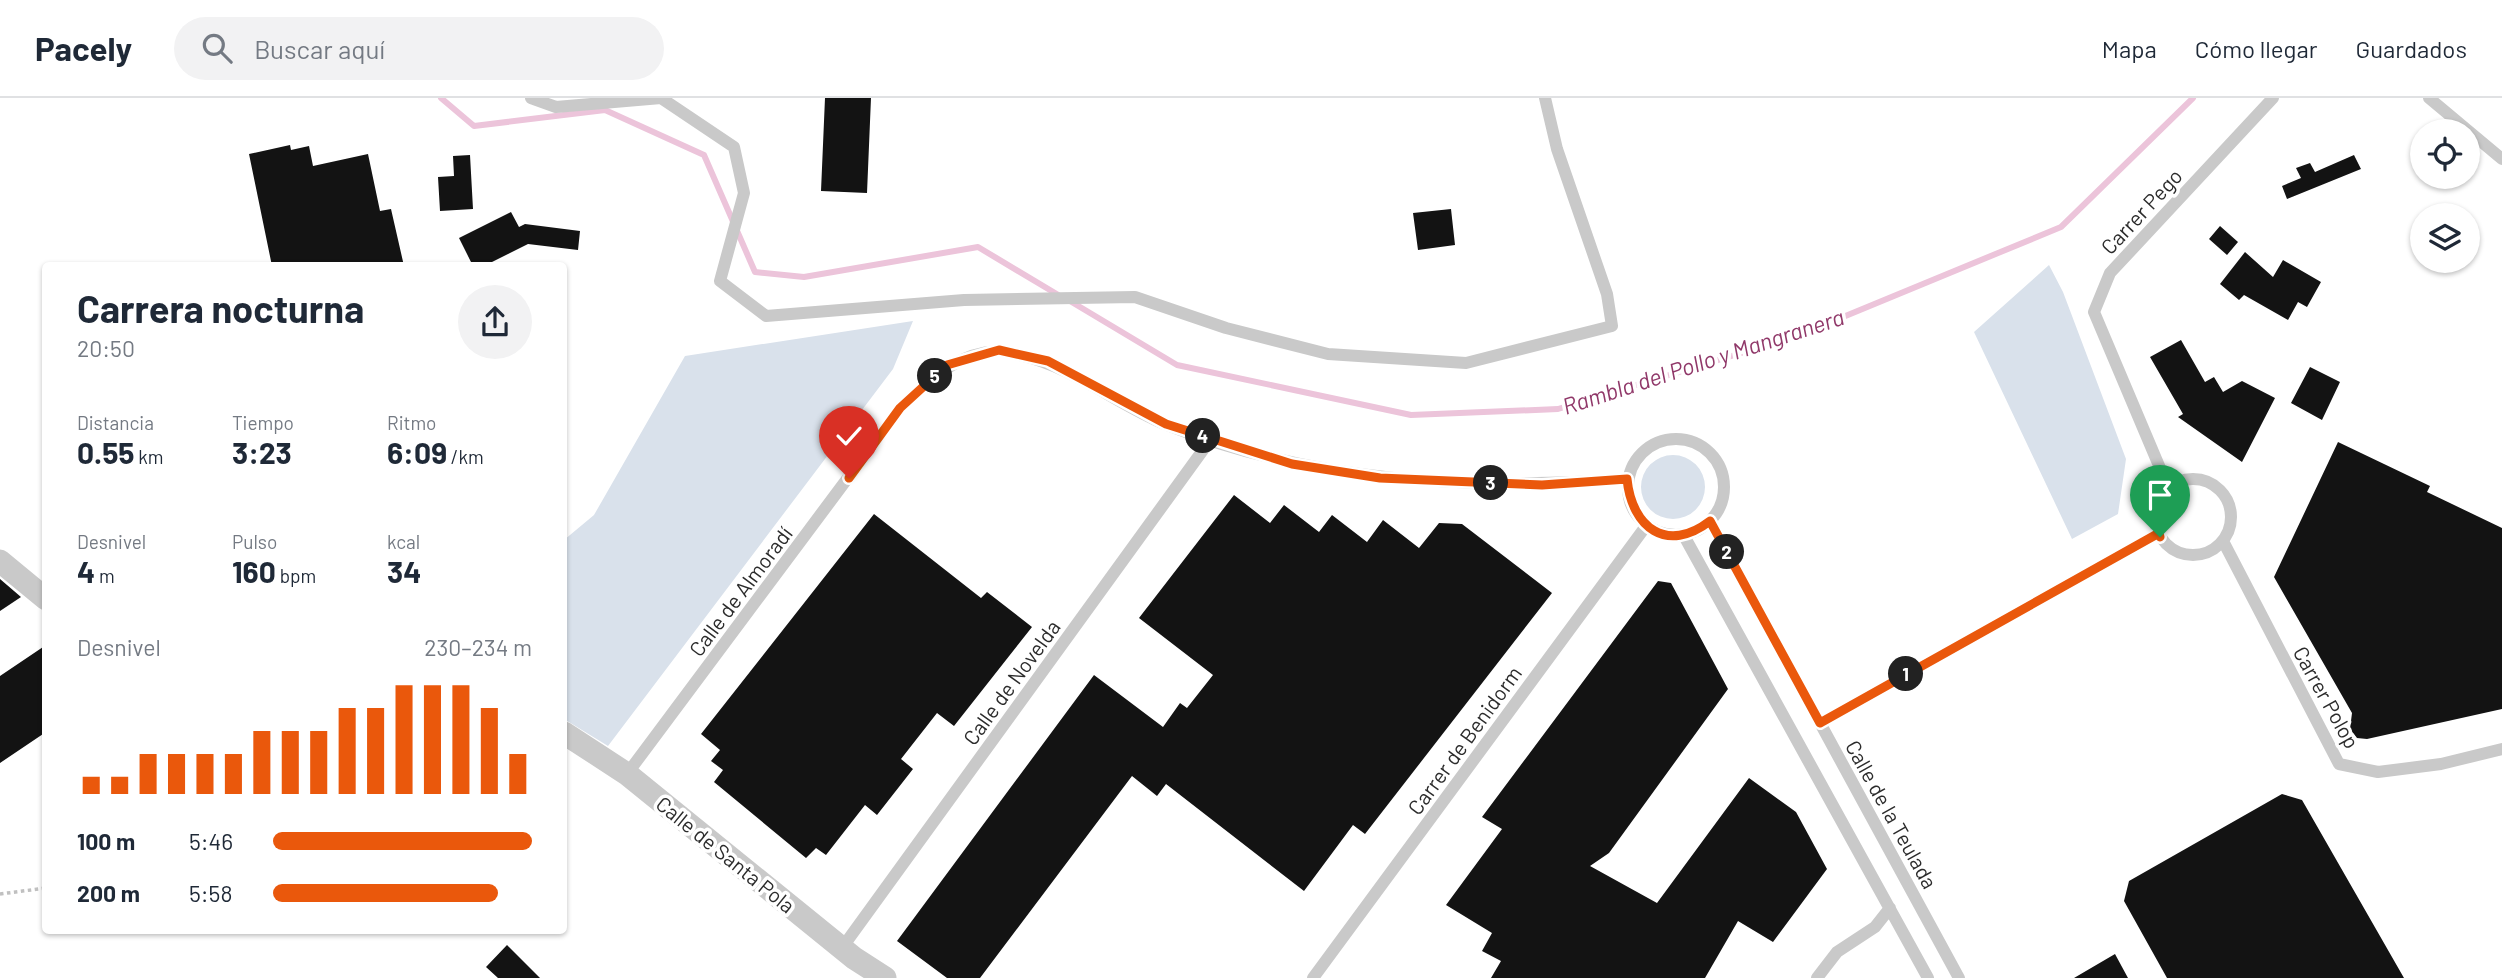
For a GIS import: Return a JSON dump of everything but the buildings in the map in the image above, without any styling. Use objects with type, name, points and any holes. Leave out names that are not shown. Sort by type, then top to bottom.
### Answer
[{"type":"street","points":[[0,561],[42,596]]},
{"type":"street","name":"Calle de Santa Pola","points":[[567,735],[627,774],[842,948],[885,978]]},
{"type":"lane","points":[[531,98],[556,107],[661,98],[734,147],[744,193],[720,281],[766,316],[964,300],[1135,298],[1226,328],[1328,354],[1466,363],[1612,326],[1608,294],[1557,149],[1545,98]]},
{"type":"lane","name":"Carrer Pego","points":[[2168,487],[2094,312],[2110,273],[2273,98]]},
{"type":"lane","points":[[2429,98],[2502,159]]},
{"type":"lane","name":"Calle de Almoradí","points":[[627,774],[900,408],[947,365],[999,350],[1048,361],[1166,424],[1292,464],[1380,478],[1542,485],[1627,479]]},
{"type":"lane","name":"Calle de Novelda","points":[[842,948],[1211,439]]},
{"type":"lane","points":[[1665,439],[1693,441],[1707,450],[1723,475],[1724,492],[1720,508],[1710,521],[1700,529],[1683,534],[1661,534],[1646,526],[1629,503],[1627,479],[1633,463],[1649,446],[1665,439]]},
{"type":"lane","points":[[2193,478],[2207,481],[2219,488],[2225,495],[2231,516],[2223,541],[2202,554],[2188,555],[2169,547],[2159,533],[2154,516],[2157,503],[2168,487],[2180,480],[2193,478]]},
{"type":"lane","name":"Calle de la Teulada","points":[[1710,521],[1959,978]]},
{"type":"lane","name":"Carrer de Benidorm","points":[[1313,978],[1646,526]]},
{"type":"lane","points":[[1820,723],[2159,533]]},
{"type":"lane","points":[[1683,534],[1928,978]]},
{"type":"lane","name":"Carrer Polop","points":[[2223,541],[2339,764],[2378,772],[2441,764],[2502,749]]},
{"type":"lane","points":[[1817,978],[1837,952],[1875,927],[1890,908]]},
{"type":"path","points":[[0,894],[42,889]]},
{"type":"shaded area","points":[[2049,265],[2063,292],[2126,459],[2118,514],[2072,539],[1974,332]]},
{"type":"shaded area","points":[[913,321],[893,369],[608,746],[567,721],[567,538],[594,515],[685,356]]},
{"type":"shaded area","points":[[1673,455],[1685,457],[1696,464],[1703,475],[1703,499],[1696,510],[1685,517],[1673,519],[1661,517],[1650,510],[1643,499],[1641,487],[1643,475],[1650,464],[1661,457]]},
{"type":"waterway","name":"Rambla del Pollo y Mangranera","points":[[441,98],[474,126],[605,110],[704,155],[755,272],[804,277],[978,247],[1060,296]]},
{"type":"waterway","name":"Rambla del Pollo y Mangranera","points":[[1070,301],[1177,365],[1411,415],[1558,409],[1797,336],[2061,227],[2193,98]]},
{"type":"route","points":[[849,478],[900,408],[947,365],[999,350],[1048,361],[1166,424],[1292,464],[1380,478],[1542,485],[1627,479],[1629,503],[1638,518],[1661,534],[1676,536],[1700,529],[1710,521],[1820,723],[2159,533],[2160,537]]}]
